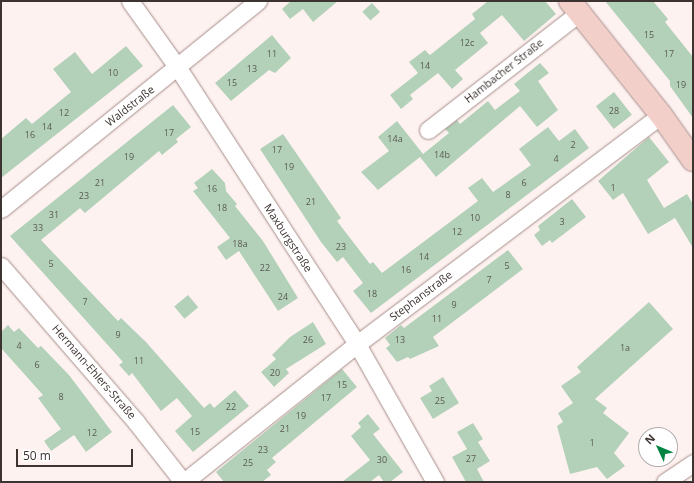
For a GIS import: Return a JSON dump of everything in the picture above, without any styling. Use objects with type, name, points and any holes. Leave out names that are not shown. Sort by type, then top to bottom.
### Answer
[{"type":"street","name":"Maxburgstraße","points":[[130,1],[178,68],[357,344],[435,482]]},
{"type":"street","name":"Waldstraße","points":[[1,209],[178,68],[258,1]]},
{"type":"street","name":"Hambacher Straße","points":[[428,130],[575,7],[661,115],[693,160]]},
{"type":"street","name":"Stephanstraße","points":[[184,482],[357,344],[661,115]]},
{"type":"street","name":"Hermann-Ehlers-Straße","points":[[1,266],[136,422],[184,482]]},
{"type":"street","points":[[665,482],[693,463]]},
{"type":"building","points":[[291,1],[338,1],[313,22],[303,9],[290,19],[282,9]]},
{"type":"building","points":[[488,1],[545,1],[556,14],[524,41],[502,15],[480,33],[488,43],[455,70],[463,79],[452,89],[438,73],[410,95],[413,99],[401,109],[390,95],[418,73],[409,62],[425,50],[430,55],[475,19],[472,14]]},
{"type":"building","points":[[605,1],[653,1],[668,19],[665,22],[693,57],[693,118],[670,86],[670,81]]},
{"type":"building","points":[[372,3],[380,12],[370,21],[362,12]]},
{"type":"building","points":[[272,35],[291,58],[275,73],[269,70],[231,101],[215,83]]},
{"type":"building","points":[[126,46],[143,66],[1,178],[1,139],[26,118],[32,124],[71,92],[53,69],[75,52],[92,74]]},
{"type":"building","points":[[540,63],[549,73],[538,81],[558,110],[537,127],[520,106],[436,177],[420,157],[378,190],[361,172],[389,151],[378,137],[397,121],[423,154],[449,133],[445,129],[457,120],[460,124],[488,101],[495,110],[520,91],[514,84]]},
{"type":"building","points":[[614,92],[632,115],[614,129],[596,106]]},
{"type":"building","points":[[173,105],[191,127],[176,139],[178,142],[162,155],[159,151],[85,213],[80,208],[41,240],[118,321],[121,318],[146,342],[204,408],[210,403],[214,408],[235,390],[249,406],[193,452],[175,431],[192,416],[177,398],[161,411],[132,373],[129,376],[119,365],[123,362],[10,236]]},
{"type":"building","points":[[548,127],[559,141],[575,129],[589,148],[371,313],[353,291],[363,283],[343,257],[337,262],[321,242],[260,149],[283,134],[341,218],[337,221],[370,264],[373,262],[382,273],[478,201],[468,188],[482,178],[493,192],[531,165],[519,149]]},
{"type":"building","points":[[649,137],[669,162],[647,180],[664,208],[687,194],[693,204],[693,248],[675,218],[648,234],[623,193],[613,200],[598,181]]},
{"type":"building","points":[[212,169],[225,183],[226,191],[237,204],[235,206],[263,241],[298,298],[278,311],[239,251],[226,260],[217,247],[230,238],[193,191],[198,188],[194,183]]},
{"type":"building","points":[[572,199],[586,217],[552,243],[550,240],[542,246],[534,235],[540,230],[538,226]]},
{"type":"building","points":[[508,250],[523,269],[433,337],[439,346],[410,359],[408,357],[397,362],[386,348],[390,345],[385,338],[401,325],[404,328]]},
{"type":"building","points":[[188,295],[198,307],[184,319],[174,307]]},
{"type":"building","points":[[649,302],[673,329],[595,399],[607,408],[603,413],[629,433],[614,453],[625,466],[607,479],[597,467],[570,474],[557,426],[563,422],[558,413],[573,403],[561,386],[581,372],[577,367]]},
{"type":"building","points":[[313,322],[326,344],[286,369],[289,373],[274,387],[261,372],[276,359],[272,355],[290,337]]},
{"type":"building","points":[[8,325],[14,332],[19,328],[38,348],[41,346],[69,375],[112,432],[86,452],[74,435],[51,451],[44,441],[61,429],[38,398],[43,395],[1,348],[1,332]]},
{"type":"building","points":[[342,369],[357,387],[272,458],[276,462],[267,470],[271,475],[262,482],[224,482],[216,472]]},
{"type":"building","points":[[443,377],[459,403],[433,419],[420,398],[432,391],[429,386]]},
{"type":"building","points":[[368,414],[380,429],[373,434],[403,472],[390,482],[384,482],[379,475],[370,482],[342,482],[370,460],[351,436],[361,427],[358,423]]},
{"type":"building","points":[[473,423],[483,439],[478,442],[490,461],[477,469],[484,482],[466,482],[452,457],[467,449],[457,432]]}]
